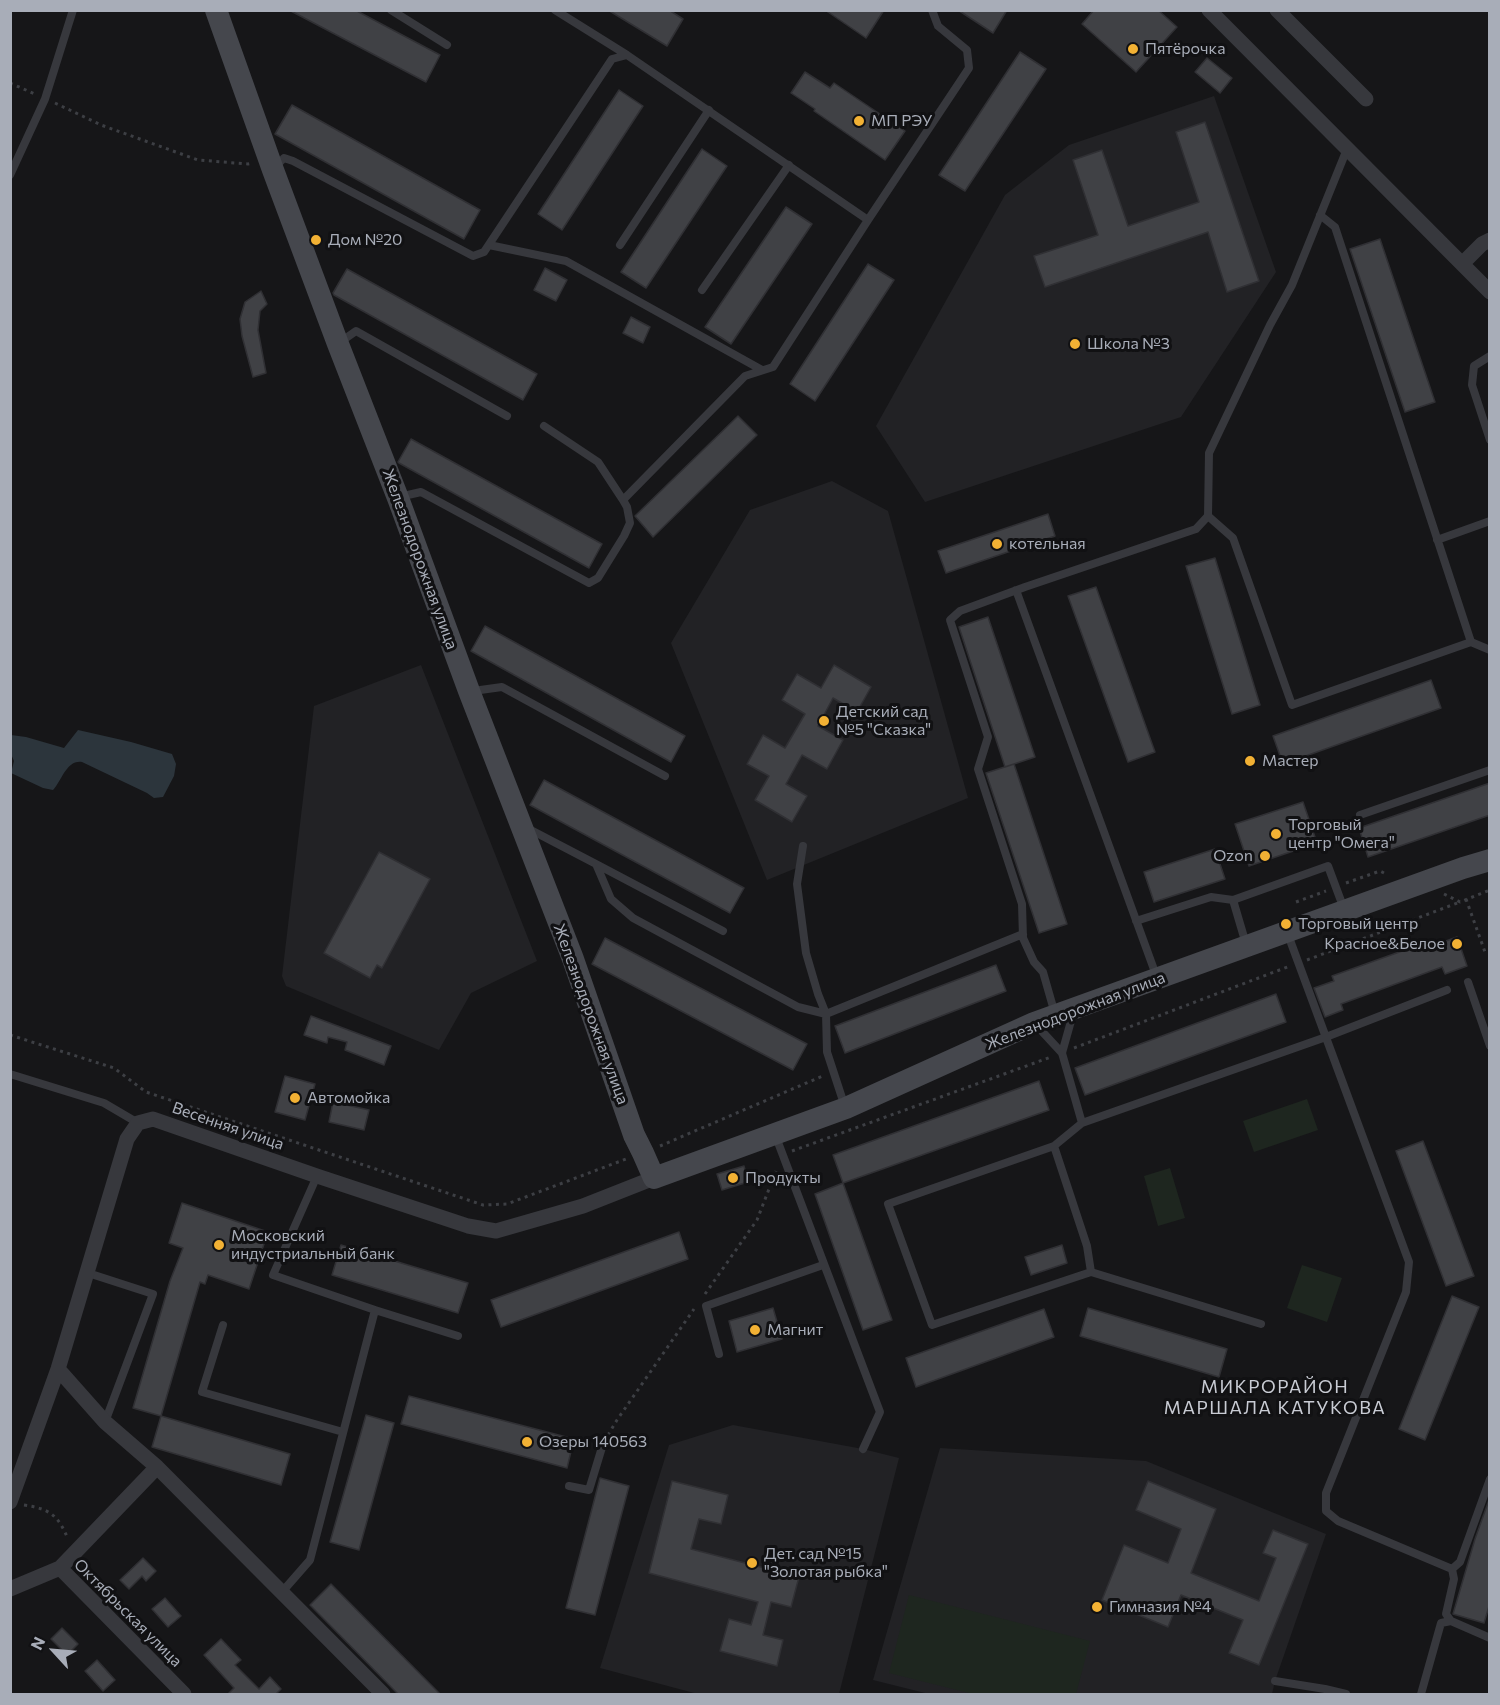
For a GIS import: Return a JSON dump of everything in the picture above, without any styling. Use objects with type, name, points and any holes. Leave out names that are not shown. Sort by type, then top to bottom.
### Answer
[{"type":"street","name":"Железнодорожная улица","points":[[216,10],[271,165],[398,498],[468,691],[573,959],[634,1135],[654,1178],[846,1108],[1034,1023],[1490,860]]},
{"type":"street","points":[[1209,10],[1490,292]]},
{"type":"street","points":[[1277,10],[1366,99]]},
{"type":"street","points":[[1462,264],[1482,244],[1490,240]]},
{"type":"street","name":"Весенняя улица","points":[[138,1123],[153,1119],[468,1226],[496,1231],[583,1206],[654,1178]]},
{"type":"street","points":[[16,1504],[88,1274],[127,1139],[138,1123]]},
{"type":"street","points":[[58,1369],[105,1422],[157,1467],[383,1695]]},
{"type":"street","points":[[60,1568],[157,1467]]},
{"type":"street","name":"Октябрьская улица","points":[[10,1589],[60,1568],[184,1695]]},
{"type":"lane","points":[[10,175],[45,99],[74,10]]},
{"type":"lane","points":[[391,10],[447,45]]},
{"type":"lane","points":[[555,10],[627,55],[868,220]]},
{"type":"lane","points":[[624,500],[745,376],[773,367],[969,68],[967,50],[938,26],[932,10]]},
{"type":"lane","points":[[271,165],[284,158],[293,161],[473,256],[484,252],[489,245],[612,59],[627,55]]},
{"type":"lane","points":[[620,245],[708,110]]},
{"type":"lane","points":[[1082,1123],[1062,1053],[1065,1012],[1043,972],[1034,962],[1023,938],[1022,904],[978,769],[988,737],[950,620],[960,611],[1016,590],[1196,529],[1208,516],[1209,453],[1265,335],[1292,285],[1347,149]]},
{"type":"lane","points":[[702,290],[789,165]]},
{"type":"lane","points":[[1320,215],[1335,227],[1471,642]]},
{"type":"lane","points":[[489,245],[533,252],[566,261],[762,370]]},
{"type":"lane","points":[[338,344],[357,331],[507,416]]},
{"type":"lane","points":[[1490,356],[1474,366],[1472,385],[1490,440]]},
{"type":"lane","points":[[398,498],[421,492],[589,583],[598,578],[624,536],[630,523],[627,507],[598,462],[544,426]]},
{"type":"lane","points":[[1208,516],[1233,538],[1292,705],[1471,642],[1490,650]]},
{"type":"lane","points":[[1437,540],[1490,521]]},
{"type":"lane","points":[[1016,590],[1157,979]]},
{"type":"lane","points":[[468,691],[502,687],[665,776]]},
{"type":"lane","points":[[1360,815],[1490,770]]},
{"type":"lane","points":[[520,825],[723,931]]},
{"type":"lane","points":[[802,846],[797,884],[806,953],[826,1014],[826,1052],[846,1108]]},
{"type":"lane","points":[[596,864],[611,899],[633,918],[798,1007],[826,1014],[1023,934]]},
{"type":"lane","points":[[1136,921],[1211,897],[1233,900],[1328,866],[1345,910]]},
{"type":"lane","points":[[1233,900],[1246,946]]},
{"type":"lane","points":[[1287,931],[1409,1262],[1406,1292],[1326,1493],[1326,1510],[1338,1521],[1452,1569]]},
{"type":"lane","points":[[1468,982],[1490,1046]]},
{"type":"lane","points":[[1261,1324],[1091,1272],[932,1325],[888,1204],[1054,1146],[1082,1123],[1326,1037],[1447,990]]},
{"type":"lane","points":[[1034,1023],[1062,1053]]},
{"type":"lane","points":[[10,1074],[104,1103],[138,1123]]},
{"type":"lane","points":[[775,1133],[880,1412],[863,1449]]},
{"type":"lane","points":[[1054,1146],[1087,1245],[1091,1272]]},
{"type":"lane","points":[[317,1176],[273,1275],[458,1336]]},
{"type":"lane","points":[[718,1354],[706,1306],[824,1264]]},
{"type":"lane","points":[[88,1274],[153,1294],[105,1422]]},
{"type":"lane","points":[[282,1592],[310,1560],[375,1310]]},
{"type":"lane","points":[[223,1325],[202,1392],[343,1432]]},
{"type":"lane","points":[[569,1486],[589,1490],[603,1444]]},
{"type":"lane","points":[[1452,1569],[1460,1562],[1490,1479]]},
{"type":"lane","points":[[1452,1569],[1454,1579],[1446,1614],[1451,1621],[1490,1638]]},
{"type":"lane","points":[[1421,1695],[1441,1623],[1451,1621]]},
{"type":"lane","points":[[1275,1682],[1325,1689],[1346,1695]]},
{"type":"path","points":[[10,83],[101,125],[198,160],[271,165]]},
{"type":"path","points":[[1466,899],[1485,952],[1490,951]]},
{"type":"path","points":[[783,1155],[1062,1053],[1460,902]]},
{"type":"path","points":[[10,1035],[114,1068],[146,1092],[483,1205],[507,1203],[644,1153],[833,1072]]},
{"type":"path","points":[[16,1504],[39,1507],[60,1521],[73,1554]]},
{"type":"shaded area","name":"Школа №3","points":[[1214,96],[1276,272],[1181,417],[925,502],[876,426],[1005,195],[1069,145]]},
{"type":"shaded area","name":"Детский сад №5 \"Сказка\"","points":[[832,481],[888,511],[968,798],[767,880],[671,643],[750,510]]},
{"type":"shaded area","points":[[421,665],[537,961],[471,993],[439,1050],[286,986],[282,976],[314,706]]},
{"type":"shaded area","points":[[78,730],[172,754],[176,764],[174,776],[163,797],[154,798],[82,762],[72,764],[53,790],[43,788],[11,773],[14,761],[11,754],[11,735],[64,748]]},
{"type":"shaded area","points":[[1307,1099],[1318,1130],[1254,1152],[1243,1121]]},
{"type":"shaded area","points":[[1170,1168],[1185,1218],[1158,1226],[1144,1176]]},
{"type":"shaded area","points":[[1302,1265],[1342,1278],[1327,1322],[1287,1308]]},
{"type":"shaded area","name":"Дет. сад №15 \"Золотая рыбка\"","points":[[733,1425],[863,1449],[899,1458],[839,1694],[698,1694],[600,1668],[669,1445]]},
{"type":"shaded area","name":"Гимназия №4","points":[[940,1448],[1146,1461],[1326,1534],[1272,1694],[929,1694],[873,1680]]},
{"type":"shaded area","points":[[909,1595],[1090,1641],[1076,1694],[973,1694],[889,1673]]},
{"type":"building","points":[[289,10],[355,10],[440,55],[426,82]]},
{"type":"building","points":[[608,10],[669,10],[683,19],[667,46]]},
{"type":"building","points":[[825,10],[884,10],[866,38]]},
{"type":"building","points":[[958,10],[1007,10],[993,33]]},
{"type":"building","name":"Пятёрочка","points":[[1094,10],[1158,10],[1177,27],[1136,72],[1082,24]]},
{"type":"building","points":[[1020,52],[1046,69],[965,191],[939,175]]},
{"type":"building","points":[[1207,58],[1232,78],[1220,93],[1195,72]]},
{"type":"building","name":"МП РЭУ","points":[[805,72],[830,88],[834,83],[905,131],[885,160],[791,93]]},
{"type":"building","points":[[619,90],[643,106],[562,230],[538,214]]},
{"type":"building","points":[[292,105],[480,210],[464,239],[275,134]]},
{"type":"building","points":[[1205,122],[1259,281],[1227,292],[1208,232],[1045,287],[1034,256],[1098,235],[1073,160],[1102,150],[1128,226],[1199,202],[1176,132]]},
{"type":"building","points":[[702,149],[727,166],[646,288],[621,272]]},
{"type":"building","points":[[786,207],[812,224],[731,344],[705,327]]},
{"type":"building","points":[[1380,239],[1435,402],[1405,412],[1350,249]]},
{"type":"building","points":[[868,264],[894,280],[815,401],[790,384]]},
{"type":"building","points":[[545,268],[567,280],[556,301],[534,290]]},
{"type":"building","points":[[347,269],[537,374],[523,400],[334,295]]},
{"type":"building","points":[[261,291],[267,304],[260,311],[258,330],[266,373],[253,377],[240,319],[245,302]]},
{"type":"building","points":[[631,317],[650,327],[643,343],[623,333]]},
{"type":"building","points":[[738,416],[757,435],[653,537],[635,516]]},
{"type":"building","points":[[411,439],[602,544],[589,568],[399,463]]},
{"type":"building","name":"котельная","points":[[1048,514],[1055,536],[946,573],[938,551]]},
{"type":"building","points":[[1215,558],[1260,705],[1232,714],[1186,566]]},
{"type":"building","points":[[1096,587],[1155,752],[1128,762],[1068,596]]},
{"type":"building","points":[[988,617],[1035,757],[1005,767],[959,627]]},
{"type":"building","points":[[485,626],[685,736],[671,762],[471,651]]},
{"type":"building","points":[[834,665],[871,687],[857,712],[833,698],[818,726],[843,740],[827,769],[802,755],[786,784],[807,796],[792,822],[755,800],[769,776],[747,764],[763,735],[785,748],[805,714],[782,700],[797,674],[821,688]]},
{"type":"building","points":[[1431,680],[1441,708],[1283,764],[1273,736]]},
{"type":"building","points":[[1014,764],[1067,924],[1039,933],[986,773]]},
{"type":"building","points":[[544,780],[744,888],[730,913],[530,805]]},
{"type":"building","points":[[1490,783],[1490,815],[1368,857],[1359,828]]},
{"type":"building","name":"Торговый центр \"Омега\"","points":[[1303,802],[1317,843],[1249,866],[1235,824]]},
{"type":"building","points":[[1215,849],[1225,879],[1154,902],[1144,872]]},
{"type":"building","points":[[379,852],[430,879],[382,968],[377,965],[370,978],[324,953]]},
{"type":"building","points":[[1457,937],[1467,966],[1445,974],[1442,967],[1341,1004],[1343,1010],[1325,1017],[1314,988],[1334,981],[1332,976],[1433,940],[1435,945]]},
{"type":"building","points":[[605,938],[807,1044],[793,1070],[592,964]]},
{"type":"building","points":[[996,965],[1006,991],[845,1053],[835,1026]]},
{"type":"building","points":[[1276,994],[1286,1022],[1085,1095],[1075,1068]]},
{"type":"building","points":[[311,1016],[391,1046],[384,1065],[345,1050],[347,1042],[328,1037],[327,1043],[304,1035]]},
{"type":"building","name":"Автомойка","points":[[285,1076],[315,1084],[305,1120],[275,1112]]},
{"type":"building","points":[[1039,1081],[1049,1110],[843,1183],[833,1155]]},
{"type":"building","points":[[333,1102],[369,1110],[364,1130],[329,1122]]},
{"type":"building","points":[[1423,1141],[1474,1276],[1446,1286],[1396,1151]]},
{"type":"building","name":"Продукты","points":[[744,1166],[748,1182],[722,1190],[717,1174]]},
{"type":"building","points":[[843,1183],[892,1320],[863,1330],[815,1194]]},
{"type":"building","points":[[182,1203],[268,1232],[249,1289],[208,1275],[205,1284],[200,1282],[161,1416],[133,1408],[170,1281],[183,1248],[169,1243]]},
{"type":"building","points":[[679,1232],[688,1259],[501,1327],[491,1300]]},
{"type":"building","points":[[341,1245],[468,1283],[458,1313],[332,1275]]},
{"type":"building","points":[[1062,1245],[1067,1263],[1031,1275],[1025,1257]]},
{"type":"building","points":[[1452,1296],[1479,1307],[1425,1440],[1399,1429]]},
{"type":"building","name":"Магнит","points":[[773,1308],[782,1339],[737,1352],[729,1321]]},
{"type":"building","points":[[1088,1308],[1227,1349],[1219,1377],[1080,1336]]},
{"type":"building","points":[[1044,1309],[1054,1337],[916,1387],[906,1358]]},
{"type":"building","points":[[409,1396],[574,1439],[567,1468],[401,1424]]},
{"type":"building","points":[[366,1415],[394,1423],[359,1550],[330,1542]]},
{"type":"building","points":[[161,1416],[290,1454],[281,1485],[152,1447]]},
{"type":"building","points":[[600,1478],[629,1486],[595,1615],[566,1608]]},
{"type":"building","points":[[672,1481],[728,1495],[721,1524],[699,1519],[691,1549],[799,1577],[791,1607],[771,1602],[763,1635],[783,1640],[777,1666],[720,1651],[729,1619],[751,1625],[758,1602],[649,1573]]},
{"type":"building","points":[[1148,1481],[1216,1509],[1191,1573],[1259,1601],[1276,1558],[1263,1553],[1273,1530],[1308,1544],[1259,1665],[1229,1653],[1243,1620],[1181,1595],[1168,1627],[1102,1600],[1124,1545],[1168,1563],[1181,1529],[1136,1510]]},
{"type":"building","points":[[1489,1500],[1490,1603],[1484,1623],[1453,1614]]},
{"type":"building","points":[[143,1558],[156,1571],[146,1581],[142,1576],[129,1589],[120,1580]]},
{"type":"building","points":[[331,1584],[441,1695],[399,1695],[310,1605]]},
{"type":"building","points":[[165,1598],[181,1616],[168,1627],[152,1609]]},
{"type":"building","points":[[62,1628],[78,1644],[67,1655],[51,1639]]},
{"type":"building","points":[[221,1639],[241,1660],[235,1665],[259,1689],[270,1677],[281,1689],[275,1695],[227,1695],[234,1688],[204,1655]]},
{"type":"building","points":[[97,1660],[115,1680],[103,1691],[85,1671]]},
{"type":"place","name":"Пятёрочка","points":[[1133,49]]},
{"type":"place","name":"МП РЭУ","points":[[859,121]]},
{"type":"place","name":"Дом №20","points":[[316,240]]},
{"type":"place","name":"Школа №3","points":[[1075,344]]},
{"type":"place","name":"котельная","points":[[997,544]]},
{"type":"place","name":"Детский сад №5 \"Сказка\"","points":[[824,721]]},
{"type":"place","name":"Мастер","points":[[1250,761]]},
{"type":"place","name":"Торговый центр \"Омега\"","points":[[1276,834]]},
{"type":"place","name":"Ozon","points":[[1265,856]]},
{"type":"place","name":"Торговый центр","points":[[1286,924]]},
{"type":"place","name":"Красное&Белое","points":[[1457,944]]},
{"type":"place","name":"Автомойка","points":[[295,1098]]},
{"type":"place","name":"Продукты","points":[[733,1178]]},
{"type":"place","name":"Московский индустриальный банк","points":[[219,1245]]},
{"type":"place","name":"Магнит","points":[[755,1330]]},
{"type":"place","name":"Озеры 140563","points":[[527,1442]]},
{"type":"place","name":"Дет. сад №15 \"Золотая рыбка\"","points":[[752,1563]]},
{"type":"place","name":"Гимназия №4","points":[[1097,1607]]},
{"type":"district","name":"МИКРОРАЙОН МАРШАЛА КАТУКОВА","points":[[1275,1397]]}]
